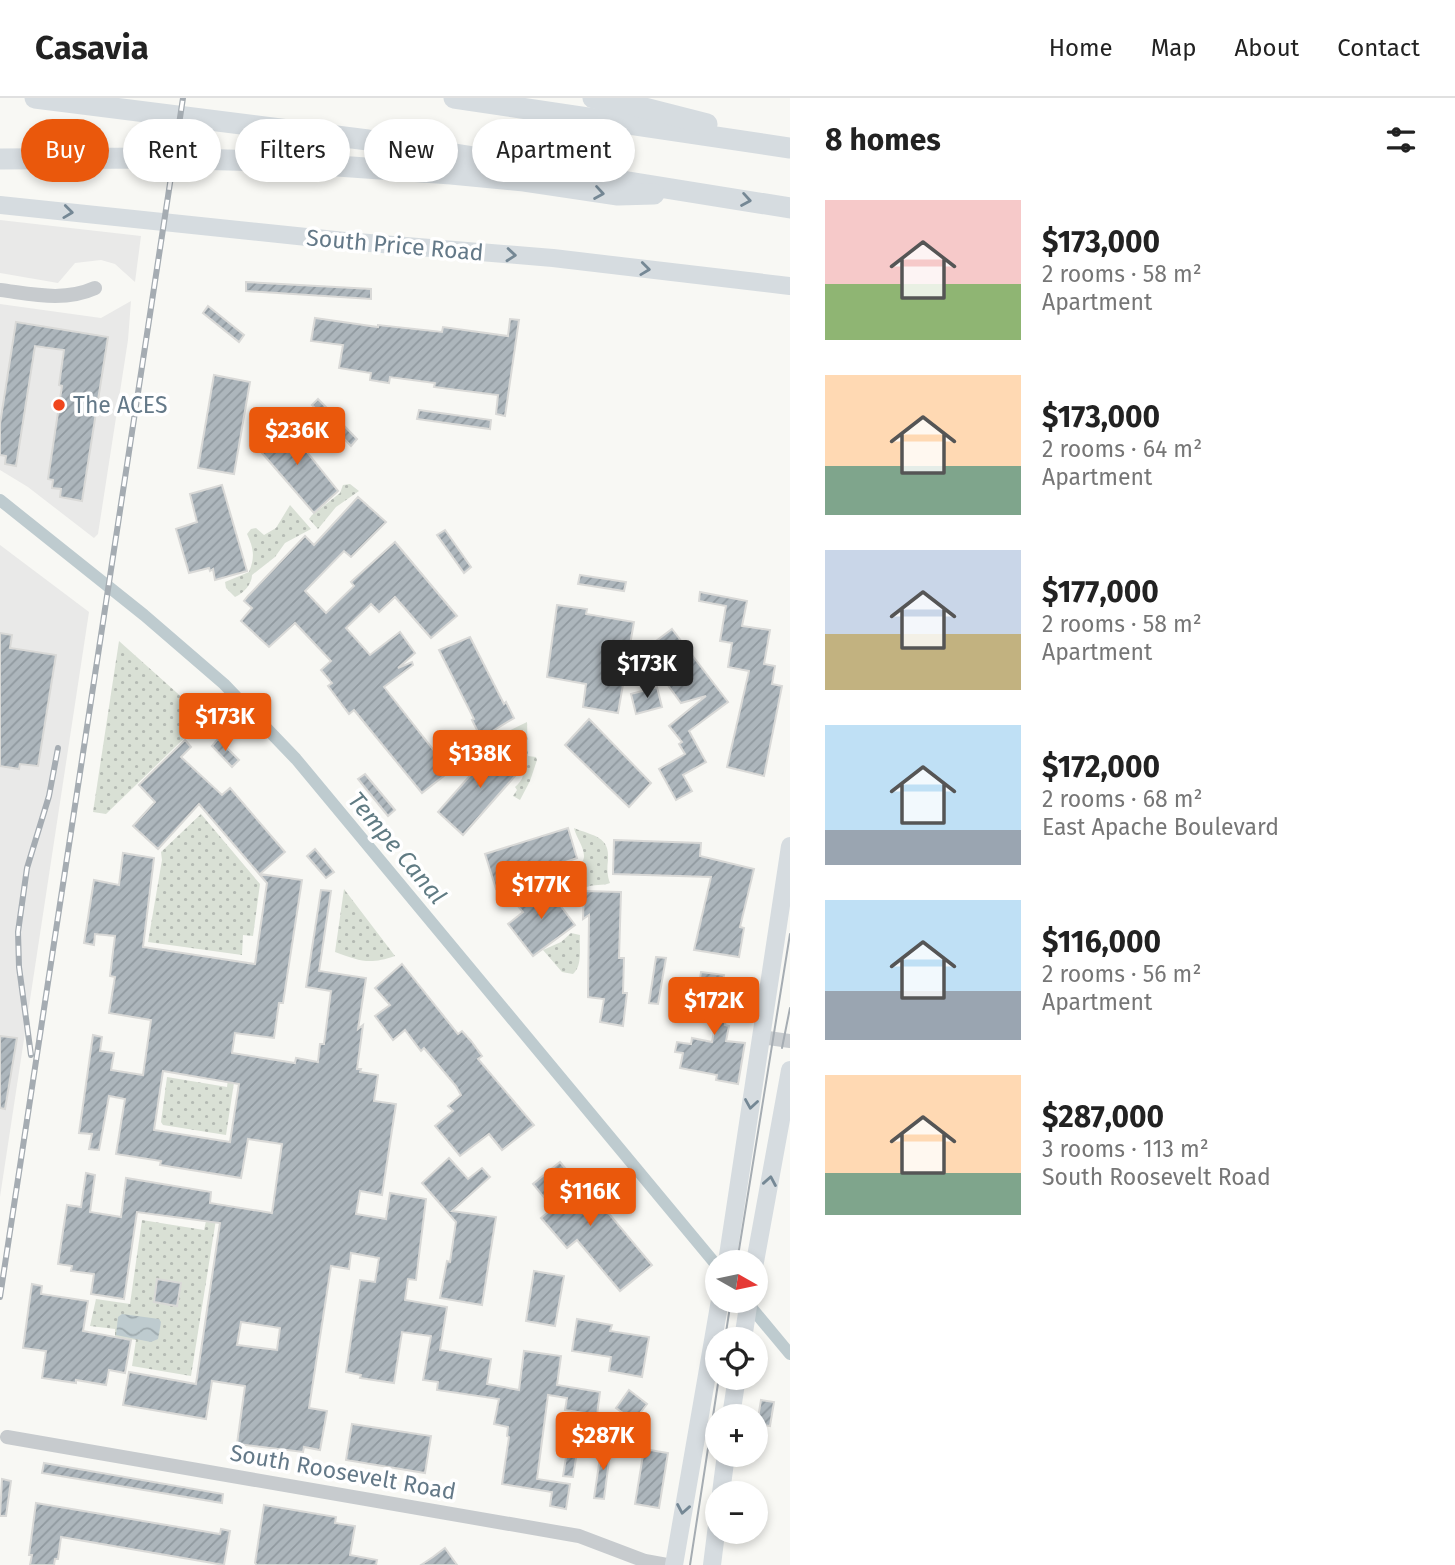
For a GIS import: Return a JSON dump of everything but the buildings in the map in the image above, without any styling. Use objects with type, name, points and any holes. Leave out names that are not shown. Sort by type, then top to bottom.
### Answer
[{"type":"highway","points":[[35,98],[368,140],[790,208]]},
{"type":"highway","points":[[454,98],[790,147]]},
{"type":"highway","points":[[593,98],[633,105],[790,147]]},
{"type":"highway","points":[[0,159],[153,158],[266,161],[452,174],[618,195],[701,192]]},
{"type":"main road","name":"South Price Road","points":[[0,205],[345,241],[553,258],[790,286]]},
{"type":"main road","points":[[729,1250],[790,846]]},
{"type":"main road","points":[[757,1250],[790,1070]]},
{"type":"main road","points":[[674,1565],[718,1313]]},
{"type":"main road","points":[[712,1565],[715,1544]]},
{"type":"street","points":[[0,290],[66,298],[94,288]]},
{"type":"street","points":[[761,1037],[790,1041]]},
{"type":"street","name":"South Roosevelt Road","points":[[7,1437],[579,1536],[645,1561],[667,1565]]},
{"type":"shaded area","points":[[0,220],[141,236],[135,282],[115,264],[101,260],[75,263],[58,283],[0,273]]},
{"type":"shaded area","name":"The ACES","points":[[131,301],[128,340],[98,534],[94,538],[28,487],[0,470],[0,304],[101,318]]},
{"type":"shaded area","points":[[350,484],[359,491],[336,507],[318,529],[309,519],[340,493],[343,485]]},
{"type":"shaded area","points":[[290,505],[311,529],[285,543],[275,557],[252,575],[244,591],[235,597],[226,588],[225,582],[249,572],[253,553],[247,534],[256,528],[264,535],[276,528]]},
{"type":"shaded area","points":[[0,545],[89,612],[0,1197]]},
{"type":"shaded area","points":[[119,641],[205,718],[106,814],[93,812]]},
{"type":"shaded area","points":[[527,722],[528,756],[536,757],[537,760],[520,800],[513,796],[524,773],[523,766],[498,736]]},
{"type":"shaded area","points":[[201,814],[260,884],[253,936],[243,935],[242,955],[148,942],[162,860],[161,852]]},
{"type":"shaded area","points":[[574,828],[603,841],[608,852],[610,883],[587,887],[573,897],[567,896],[563,889],[584,856]]},
{"type":"shaded area","points":[[344,889],[395,956],[365,961],[335,952]]},
{"type":"shaded area","points":[[571,933],[580,935],[579,961],[573,974],[562,972],[543,950],[561,942]]},
{"type":"shaded area","points":[[237,1063],[226,1135],[163,1125],[161,1122],[167,1077],[227,1087],[229,1070]]},
{"type":"shaded area","points":[[218,1207],[191,1376],[132,1366],[136,1340],[115,1337],[115,1329],[90,1326],[96,1299],[130,1304],[142,1220],[204,1230],[209,1208]]},
{"type":"water","points":[[122,1314],[159,1319],[161,1322],[158,1339],[151,1342],[116,1335],[118,1317]]},
{"type":"waterway","name":"Tempe Canal","points":[[0,500],[144,615],[224,684],[296,759],[705,1251]]},
{"type":"waterway","name":"Tempe Canal","points":[[756,1313],[790,1354]]},
{"type":"tram line","points":[[739,1250],[790,934]]},
{"type":"tram line","points":[[782,1048],[790,1008]]},
{"type":"tram line","points":[[727,1327],[729,1313]]},
{"type":"tram line","points":[[690,1565],[717,1390]]},
{"type":"railway","points":[[0,1297],[183,98]]},
{"type":"railway","points":[[31,1055],[19,967],[18,932],[27,868],[49,796],[58,748]]},
{"type":"place","name":"The ACES","points":[[59,405]]}]
